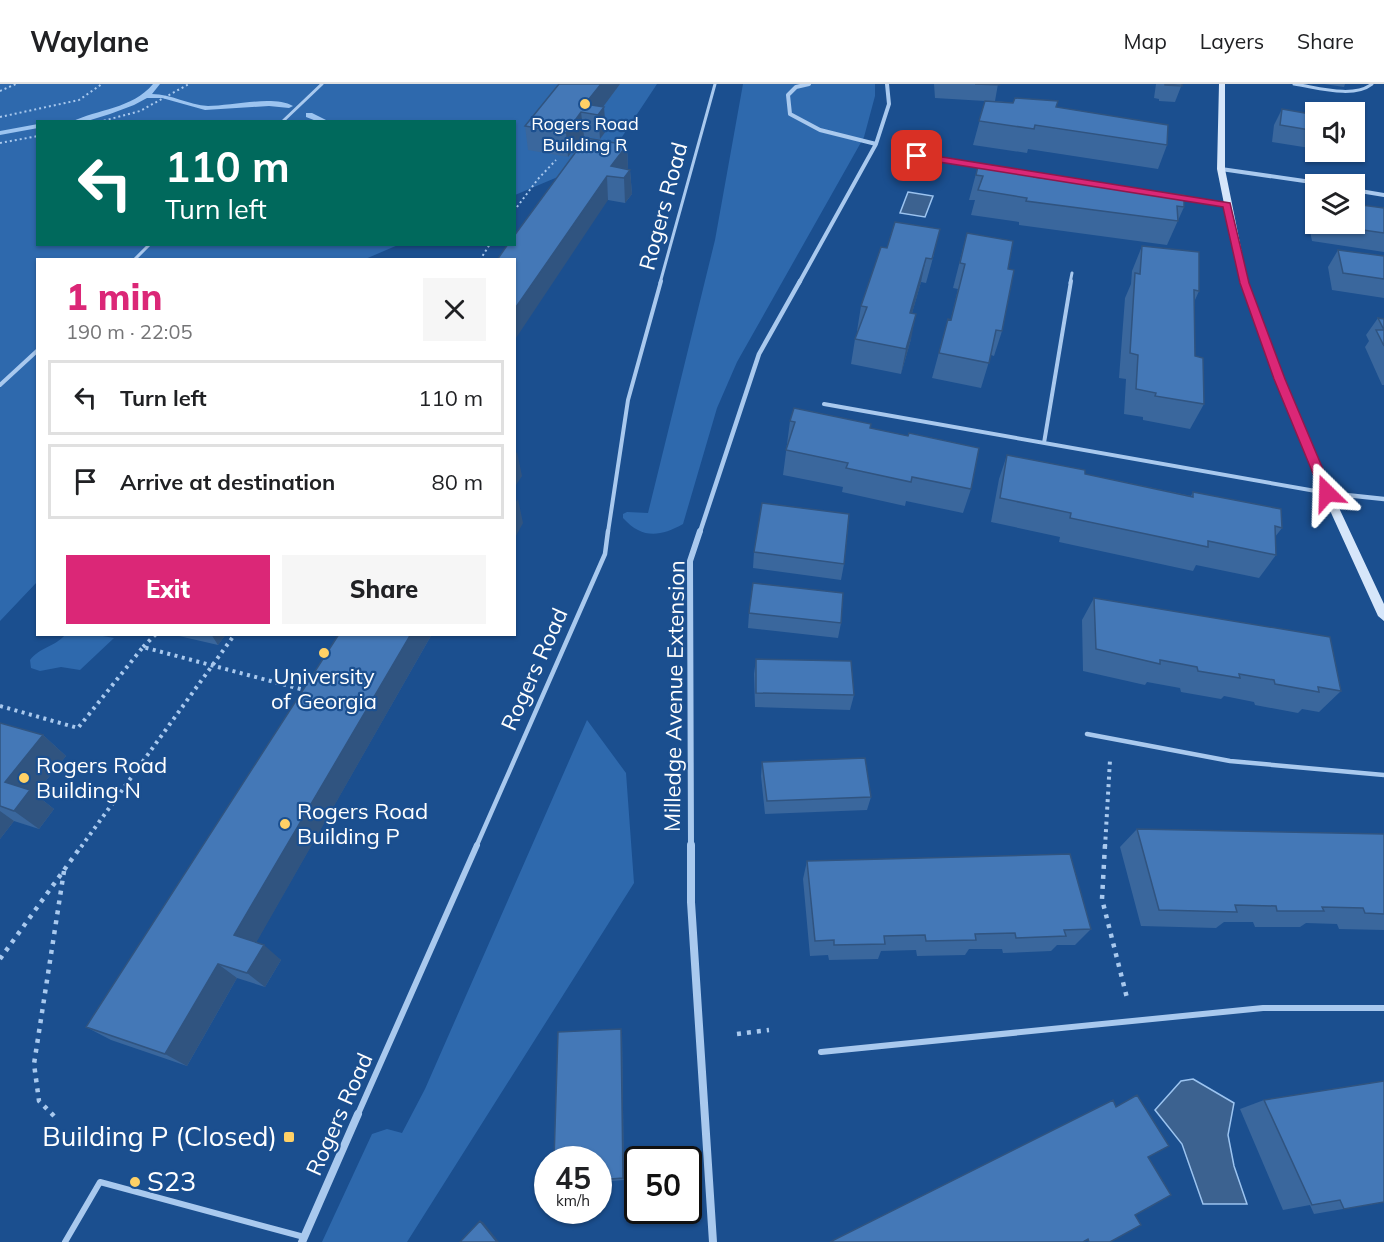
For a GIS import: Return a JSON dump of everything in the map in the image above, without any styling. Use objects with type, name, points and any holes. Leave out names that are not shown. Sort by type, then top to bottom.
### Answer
[{"type":"main road","points":[[1222,84],[1221,169],[1244,283],[1280,379],[1327,493],[1384,616]]},
{"type":"street","points":[[809,84],[796,87],[788,95],[787,105],[790,114],[803,123],[830,134],[876,144]]},
{"type":"street","name":"Milledge Avenue Extension","points":[[713,1242],[691,902],[690,561],[759,354],[876,144],[889,104],[886,84]]},
{"type":"street","points":[[1221,169],[1305,181]]},
{"type":"street","points":[[1365,192],[1384,195]]},
{"type":"street","points":[[1327,493],[1384,499]]},
{"type":"street","name":"Rogers Road","points":[[303,1240],[358,1114]]},
{"type":"lane","points":[[284,120],[322,84]]},
{"type":"lane","name":"Rogers Road","points":[[358,1114],[605,554],[628,400],[715,84]]},
{"type":"lane","points":[[1294,84],[1356,92],[1366,90],[1372,84]]},
{"type":"lane","points":[[917,156],[997,169]]},
{"type":"lane","points":[[1020,172],[1111,187]]},
{"type":"lane","points":[[1169,196],[1227,205]]},
{"type":"lane","points":[[136,258],[148,246]]},
{"type":"lane","points":[[1044,443],[1072,273]]},
{"type":"lane","points":[[0,385],[36,352]]},
{"type":"lane","points":[[824,404],[1327,493]]},
{"type":"lane","points":[[1087,734],[1230,761],[1384,775]]},
{"type":"lane","points":[[821,1052],[1263,1008],[1384,1008]]},
{"type":"lane","points":[[65,1242],[100,1182],[303,1240]]},
{"type":"path","points":[[0,91],[16,84]]},
{"type":"path","points":[[0,117],[79,100],[102,84]]},
{"type":"path","points":[[106,120],[140,111],[189,84]]},
{"type":"path","points":[[0,143],[36,136]]},
{"type":"path","points":[[516,208],[556,160]]},
{"type":"path","points":[[0,706],[78,728],[154,636]]},
{"type":"path","points":[[0,959],[234,636]]},
{"type":"path","points":[[143,647],[309,691]]},
{"type":"path","points":[[1112,738],[1102,899],[1122,984],[1135,1021]]},
{"type":"path","points":[[54,1116],[39,1101],[34,1064],[65,870]]},
{"type":"path","points":[[737,1034],[769,1030]]},
{"type":"shaded area","points":[[0,84],[657,84],[610,155],[516,195],[516,120],[36,120],[36,246],[396,246],[368,258],[36,258],[36,583],[0,621]]},
{"type":"shaded area","points":[[743,84],[875,84],[875,96],[864,137],[737,362],[717,408],[683,524],[667,532],[644,533],[630,525],[623,518],[623,514],[627,512],[648,513],[715,240]]},
{"type":"shaded area","points":[[908,192],[933,196],[925,217],[900,213]]},
{"type":"shaded area","points":[[64,636],[114,638],[80,670],[61,667],[40,671],[31,668],[30,660],[34,656]]},
{"type":"shaded area","points":[[587,720],[626,773],[634,883],[407,1242],[322,1242],[372,1134],[387,1129],[402,1133],[425,1089]]},
{"type":"shaded area","points":[[1193,1079],[1234,1103],[1228,1135],[1234,1166],[1247,1204],[1203,1204],[1182,1144],[1155,1110],[1181,1081]]},
{"type":"building","points":[[559,84],[601,84],[585,104],[604,107],[598,115],[581,112],[566,133],[525,126]]},
{"type":"building","points":[[1182,84],[1182,86],[1165,85]]},
{"type":"building","points":[[1015,98],[1058,101],[1056,107],[1168,125],[1167,145],[1035,125],[1034,129],[979,121],[985,101],[1013,103]]},
{"type":"building","points":[[1282,109],[1305,113],[1305,129],[1280,125]]},
{"type":"building","points":[[586,138],[627,145],[611,166],[630,170],[624,178],[607,176],[516,307],[516,258],[498,258],[507,246],[516,246],[516,233]]},
{"type":"building","points":[[978,166],[1034,174],[1034,177],[1184,195],[1184,207],[1177,206],[1178,221],[1026,201],[1027,198],[978,190],[983,176],[976,175]]},
{"type":"building","points":[[1365,205],[1384,208],[1384,233],[1365,230]]},
{"type":"building","points":[[895,222],[940,229],[932,259],[926,258],[910,313],[916,314],[906,349],[855,339],[867,307],[861,306],[881,247],[887,248]]},
{"type":"building","points":[[967,233],[1013,241],[1008,269],[1014,270],[1002,331],[996,330],[989,363],[939,353],[948,319],[951,320],[965,264],[960,263]]},
{"type":"building","points":[[1142,246],[1199,252],[1199,291],[1194,290],[1195,356],[1203,358],[1204,404],[1155,396],[1156,393],[1136,389],[1138,355],[1130,353],[1135,273],[1140,274]]},
{"type":"building","points":[[1338,250],[1384,256],[1384,279],[1343,273]]},
{"type":"building","points":[[1378,318],[1384,319],[1384,330]]},
{"type":"building","points":[[1376,330],[1384,330],[1384,346]]},
{"type":"building","points":[[794,408],[871,424],[870,428],[908,436],[909,433],[979,448],[971,489],[912,477],[911,482],[846,468],[848,463],[786,450],[795,422],[790,421]]},
{"type":"building","points":[[1007,455],[1085,470],[1085,474],[1193,497],[1193,492],[1281,509],[1282,528],[1275,526],[1276,555],[1208,541],[1208,547],[1070,518],[1071,513],[1000,498]]},
{"type":"building","points":[[762,503],[849,514],[844,564],[754,552]]},
{"type":"building","points":[[753,583],[843,593],[841,623],[749,613]]},
{"type":"building","points":[[1094,598],[1330,637],[1341,691],[1318,687],[1319,692],[1275,684],[1274,680],[1239,674],[1240,678],[1198,671],[1197,667],[1160,660],[1160,664],[1096,649]]},
{"type":"building","name":"Rogers Road Building P","points":[[338,636],[410,636],[234,935],[264,945],[247,973],[218,964],[165,1054],[86,1027]]},
{"type":"building","points":[[756,659],[851,661],[854,695],[756,693]]},
{"type":"building","points":[[0,723],[43,735],[5,782],[30,790],[14,811],[0,806]]},
{"type":"building","points":[[865,758],[871,797],[767,801],[762,762]]},
{"type":"building","points":[[1137,829],[1384,834],[1384,914],[1365,913],[1363,908],[1322,907],[1324,911],[1277,911],[1276,906],[1235,905],[1237,912],[1159,910]]},
{"type":"building","points":[[1070,854],[1091,929],[1064,930],[1066,936],[1016,938],[1015,933],[975,934],[976,940],[926,941],[925,935],[884,936],[885,944],[834,945],[834,940],[815,941],[807,861]]},
{"type":"building","points":[[621,1029],[623,1178],[612,1179],[612,1146],[554,1146],[558,1032]]},
{"type":"building","points":[[1384,1081],[1384,1202],[1344,1209],[1340,1200],[1312,1205],[1264,1100]]},
{"type":"building","points":[[1137,1095],[1169,1146],[1148,1157],[1171,1195],[1135,1215],[1141,1225],[1110,1242],[1089,1242],[1088,1239],[1083,1242],[830,1242],[1113,1100],[1116,1107]]},
{"type":"building","points":[[480,1221],[497,1242],[460,1242]]},
{"type":"waterway","points":[[82,120],[131,104],[150,92],[157,84]]},
{"type":"waterway","points":[[148,96],[162,96],[205,108],[269,104],[289,106]]},
{"type":"waterway","points":[[309,115],[322,120]]},
{"type":"waterway","points":[[0,133],[36,126]]},
{"type":"place","name":"Rogers Road Building R","points":[[585,104]]},
{"type":"place","name":"University of Georgia","points":[[324,653]]},
{"type":"place","name":"Rogers Road Building N","points":[[24,778]]},
{"type":"place","name":"Rogers Road Building P","points":[[285,824]]},
{"type":"place","name":"Building P (Closed)","points":[[289,1137]]},
{"type":"place","name":"S23","points":[[135,1182]]},
{"type":"route","points":[[917,156],[1227,205],[1244,283],[1280,379],[1327,493]]}]
